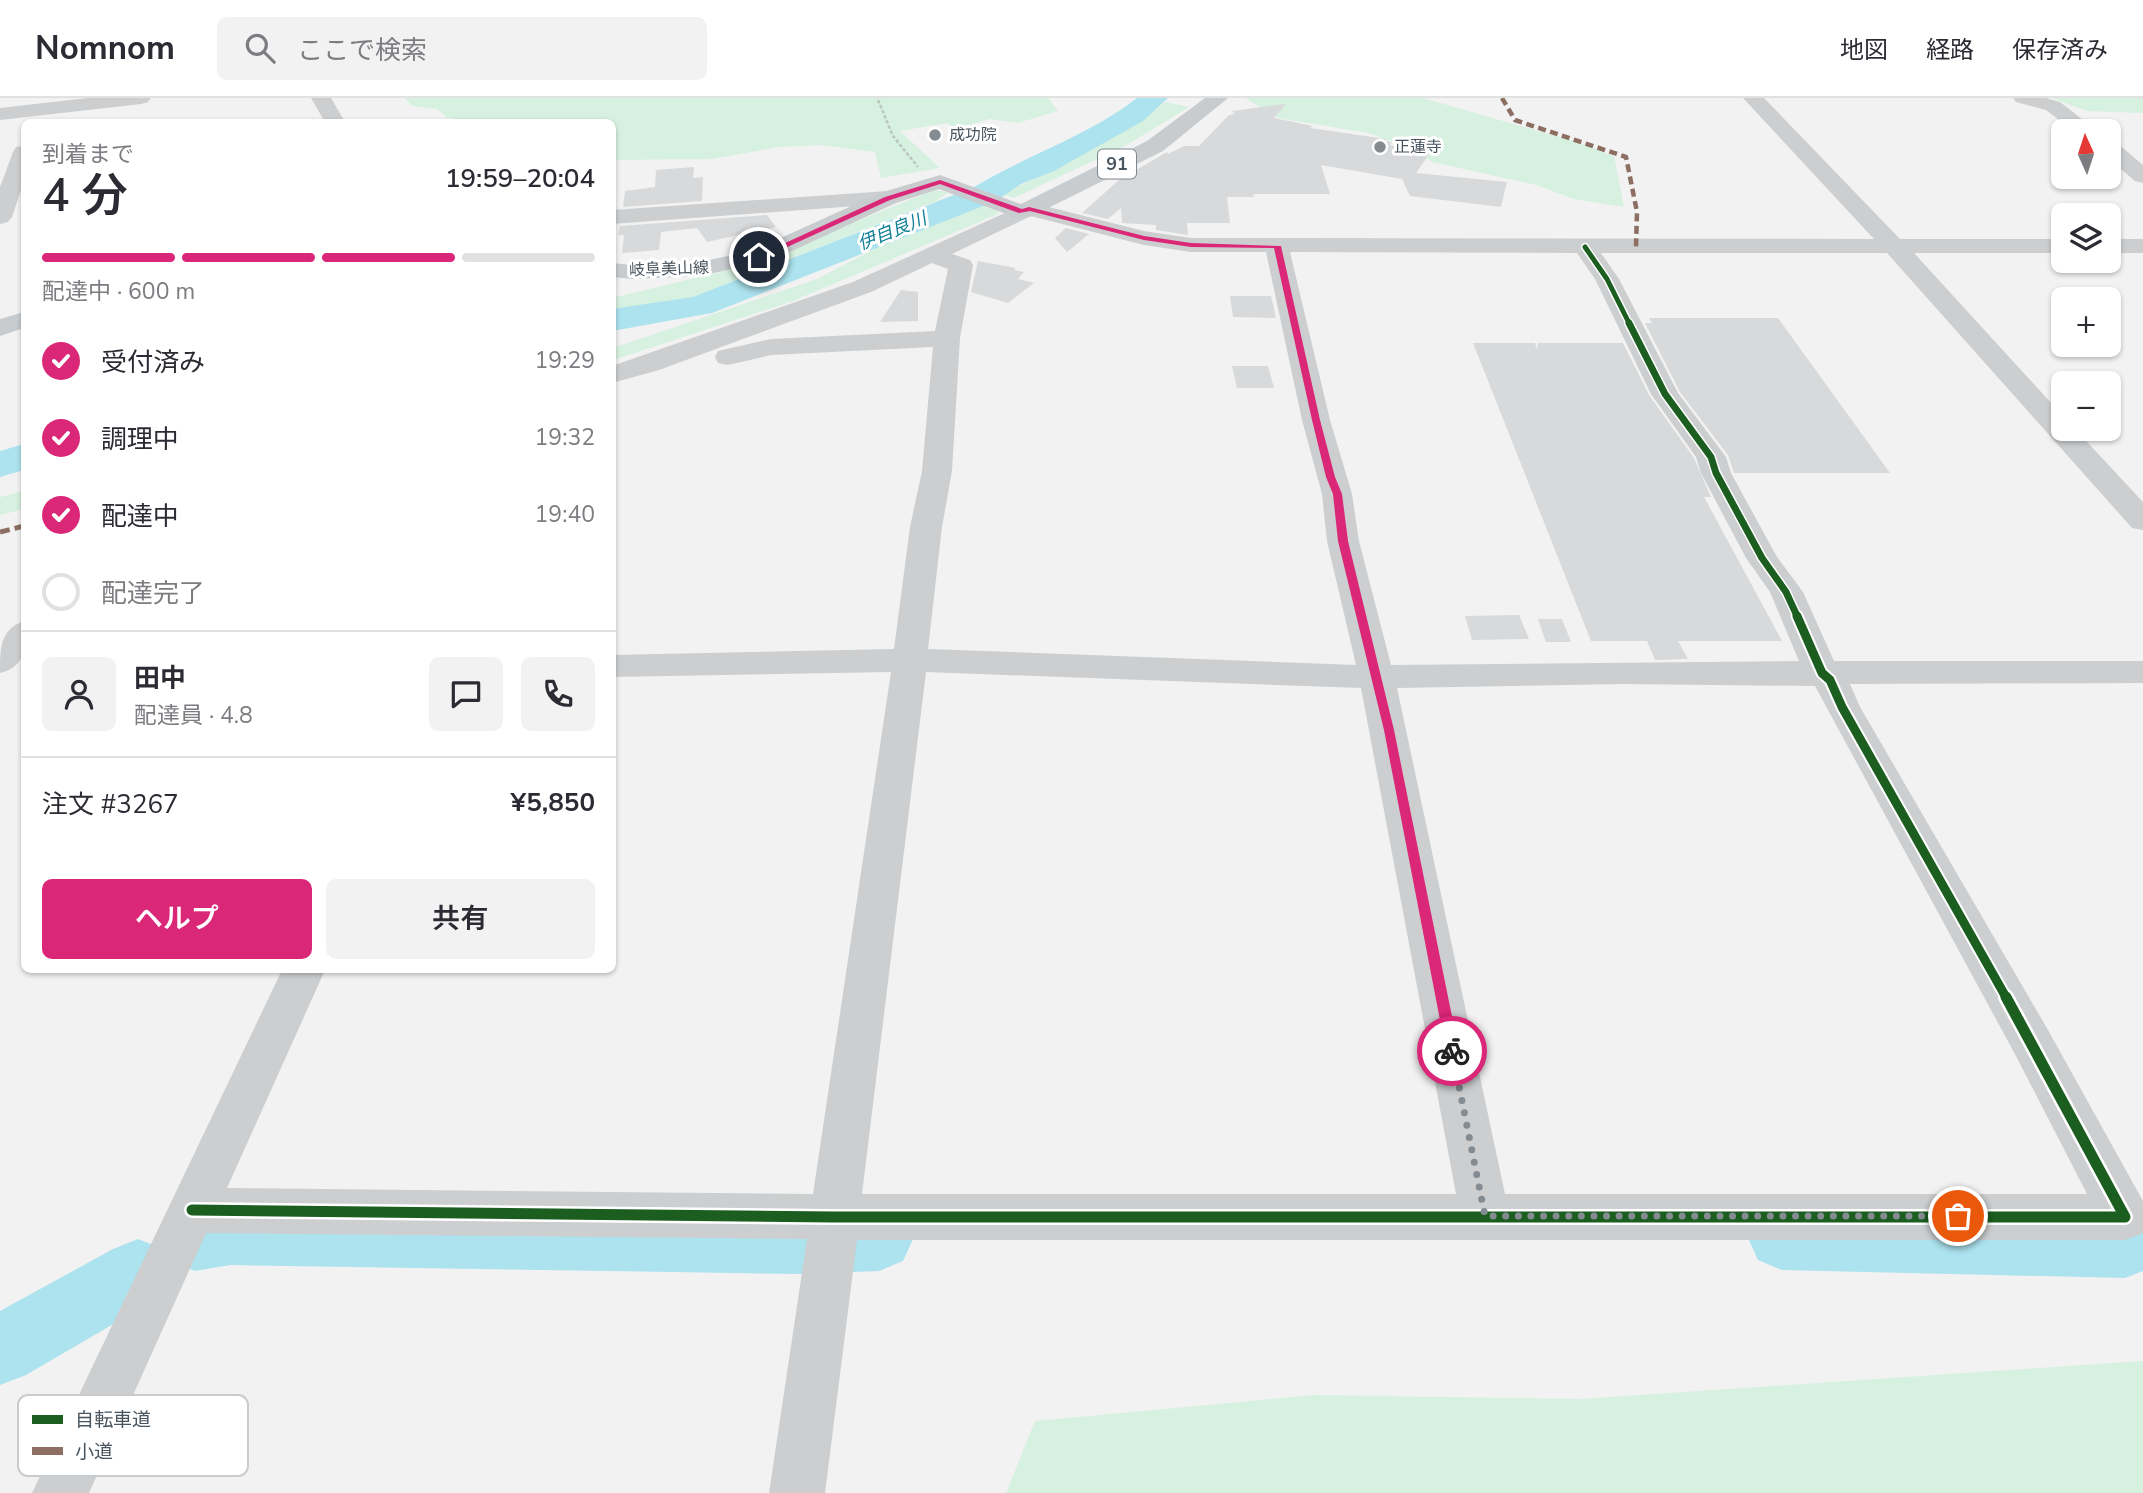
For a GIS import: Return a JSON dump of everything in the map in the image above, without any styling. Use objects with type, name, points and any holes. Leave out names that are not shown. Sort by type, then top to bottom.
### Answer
[{"type":"main road","name":"91","points":[[1020,209],[1155,146],[1218,98]]},
{"type":"main road","points":[[939,180],[1020,209]]},
{"type":"main road","name":"岐阜美山線","points":[[616,270],[699,269],[731,265],[759,257],[888,198],[939,180]]},
{"type":"main road","points":[[0,328],[21,321]]},
{"type":"street","points":[[0,114],[141,98]]},
{"type":"street","points":[[321,98],[333,119]]},
{"type":"street","points":[[1753,98],[1895,247],[2143,521]]},
{"type":"street","points":[[2023,98],[2053,106],[2071,119]]},
{"type":"street","points":[[2121,158],[2143,176]]},
{"type":"street","points":[[0,217],[21,160]]},
{"type":"street","points":[[616,217],[888,198]]},
{"type":"street","points":[[616,373],[649,364],[862,287],[1020,209],[1156,240],[1191,245],[2051,246]]},
{"type":"street","points":[[1277,246],[1316,420],[1337,494],[1343,541],[1392,743],[1485,1216]]},
{"type":"street","points":[[2121,246],[2143,246]]},
{"type":"street","points":[[192,1210],[831,1233],[1485,1216],[2125,1217],[2032,1043],[1842,707],[1830,680],[1822,673],[1786,592],[1762,558],[1716,473],[1711,457],[1665,394],[1607,279],[1585,247]]},
{"type":"street","points":[[797,1493],[910,660],[909,649],[926,527],[937,471],[947,338],[961,265],[930,255]]},
{"type":"street","points":[[616,394],[751,349],[947,338]]},
{"type":"street","points":[[21,636],[0,664],[21,667]]},
{"type":"street","points":[[616,666],[910,660],[1376,677],[2143,672]]},
{"type":"street","points":[[106,1395],[302,973]]},
{"type":"street","points":[[60,1493],[68,1476]]},
{"type":"path","points":[[878,100],[883,120],[894,139],[939,180]]},
{"type":"green space","points":[[405,98],[1048,98],[1058,111],[1018,123],[990,119],[957,129],[947,123],[900,131],[940,168],[881,178],[875,152],[823,145],[779,147],[712,159],[616,160],[616,119],[453,119],[437,109],[412,106]]},
{"type":"green space","points":[[1245,98],[1423,98],[1577,142],[1614,156],[1624,207],[1574,199],[1536,185],[1432,162],[1415,150],[1369,133],[1278,118]]},
{"type":"green space","points":[[2052,98],[2143,98],[2143,113],[2087,111]]},
{"type":"green space","points":[[1166,102],[1189,107],[1125,146],[1014,198],[1002,194],[1087,152]]},
{"type":"green space","points":[[934,190],[949,192],[936,201],[686,300],[616,311],[616,297],[750,265]]},
{"type":"green space","points":[[977,202],[998,211],[998,214],[793,301],[616,359],[616,347],[817,279],[882,245]]},
{"type":"green space","points":[[21,492],[21,510],[0,515],[0,497]]},
{"type":"green space","points":[[2143,1361],[2143,1493],[1006,1493],[1035,1421],[1314,1395],[1581,1399]]},
{"type":"building","points":[[1286,104],[1274,118],[1313,126],[1310,128],[1386,139],[1384,141],[1392,142],[1390,145],[1430,153],[1416,173],[1507,182],[1501,207],[1410,196],[1402,179],[1321,165],[1330,194],[1253,194],[1254,197],[1227,197],[1230,223],[1187,223],[1188,235],[1156,230],[1156,225],[1122,223],[1121,208],[1108,219],[1082,213],[1119,180],[1167,152],[1168,154],[1184,146],[1199,146],[1229,115],[1235,114],[1232,111]]},
{"type":"building","points":[[694,167],[693,178],[703,177],[702,201],[623,207],[625,191],[655,187],[656,170]]},
{"type":"building","points":[[767,215],[776,227],[707,242],[697,228],[661,232],[659,250],[622,253],[624,235],[618,235],[620,226]]},
{"type":"building","points":[[1066,228],[1089,234],[1067,252],[1055,238]]},
{"type":"building","points":[[978,261],[1016,268],[1014,270],[1024,272],[1018,279],[1034,283],[1008,303],[971,292]]},
{"type":"building","points":[[901,290],[918,292],[918,321],[880,322]]},
{"type":"building","points":[[1230,296],[1271,296],[1276,318],[1233,317]]},
{"type":"building","points":[[1649,318],[1778,318],[1890,473],[1734,473],[1728,455],[1680,392],[1645,323],[1652,323]]},
{"type":"building","points":[[1473,343],[1535,343],[1537,350],[1538,343],[1623,343],[1649,395],[1694,458],[1711,497],[1704,497],[1782,641],[1678,641],[1688,659],[1655,660],[1647,641],[1591,641]]},
{"type":"building","points":[[1232,366],[1268,366],[1274,388],[1237,388]]},
{"type":"building","points":[[1519,615],[1529,639],[1472,640],[1465,616]]},
{"type":"building","points":[[1538,619],[1562,619],[1571,642],[1546,642]]},
{"type":"waterway","name":"伊自良川","points":[[616,319],[700,306],[985,194],[1010,178],[1043,165],[1133,115],[1154,98]]},
{"type":"waterway","name":"伊自良川","points":[[0,465],[21,457]]},
{"type":"waterway","points":[[195,1239],[230,1234],[801,1242],[879,1239]]},
{"type":"waterway","points":[[1782,1238],[2125,1246]]},
{"type":"waterway","points":[[0,1350],[138,1272]]},
{"type":"marked path","points":[[1502,98],[1515,120],[1626,157],[1637,212],[1636,247]]},
{"type":"marked path","points":[[0,532],[21,527]]},
{"type":"cycle path","points":[[192,1210],[833,1217],[2125,1217],[2032,1043],[1842,707],[1830,680],[1822,673],[1786,592],[1762,558],[1716,473],[1711,457],[1665,394],[1607,279],[1585,247]]},
{"type":"way so far","points":[[1452,1051],[1485,1216],[1958,1216]]},
{"type":"place","name":"成功院","points":[[935,135]]},
{"type":"place","name":"正蓮寺","points":[[1380,147]]},
{"type":"route","points":[[759,257],[888,198],[940,182],[1022,212],[1029,209],[1144,238],[1191,245],[1277,246],[1316,420],[1337,494],[1343,541],[1389,730],[1452,1051]]}]
